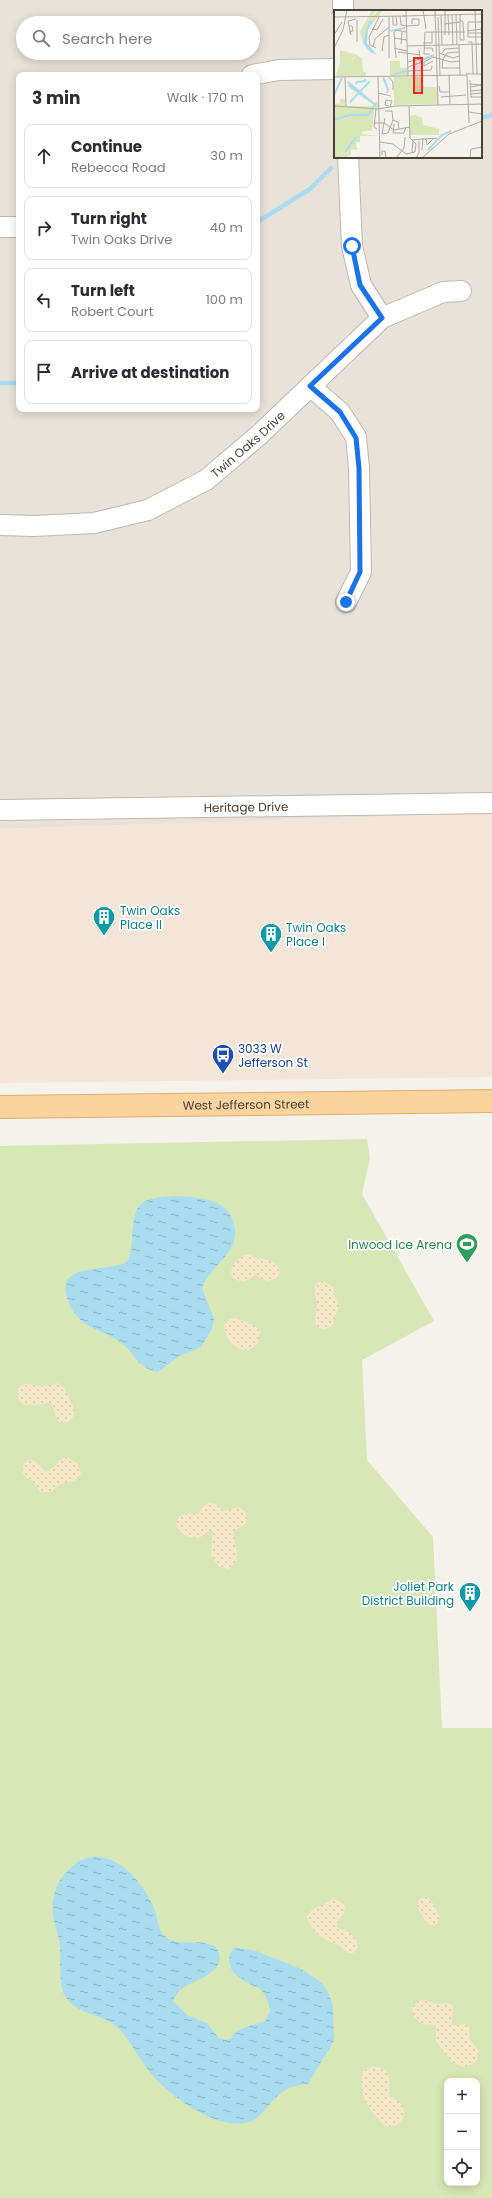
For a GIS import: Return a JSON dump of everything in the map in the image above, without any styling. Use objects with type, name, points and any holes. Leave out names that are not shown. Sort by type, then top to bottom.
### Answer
[{"type":"main road","name":"West Jefferson Street","points":[[0,1107],[492,1101]]},
{"type":"street","points":[[260,74],[279,70],[334,69]]},
{"type":"street","points":[[348,158],[354,254],[360,285],[382,318]]},
{"type":"street","points":[[0,227],[16,227]]},
{"type":"street","name":"Twin Oaks Drive","points":[[0,525],[34,526],[94,523],[148,510],[206,480],[258,436],[382,318],[444,292],[461,291]]},
{"type":"street","points":[[310,386],[340,412],[356,438],[359,468],[360,572],[346,602]]},
{"type":"street","name":"Heritage Drive","points":[[0,810],[492,803]]},
{"type":"shaded area","points":[[0,0],[492,0],[492,813],[0,829]]},
{"type":"shaded area","points":[[492,813],[492,1077],[0,1083],[0,829]]},
{"type":"green space","points":[[367,1139],[370,1158],[362,1194],[434,1321],[362,1360],[367,1460],[433,1537],[442,1728],[492,1728],[492,2198],[0,2198],[0,1146]]},
{"type":"sand","points":[[250,1254],[256,1258],[270,1261],[275,1264],[280,1270],[278,1278],[267,1281],[255,1275],[244,1282],[233,1279],[231,1271],[235,1263],[241,1257]]},
{"type":"sand","points":[[322,1281],[334,1287],[334,1295],[340,1306],[335,1315],[332,1326],[324,1330],[317,1327],[315,1321],[317,1302],[315,1285]]},
{"type":"sand","points":[[236,1318],[255,1326],[260,1331],[258,1343],[249,1350],[239,1349],[231,1343],[226,1334],[224,1324],[230,1319]]},
{"type":"sand","points":[[57,1383],[65,1388],[74,1409],[73,1417],[70,1421],[60,1422],[57,1420],[50,1403],[25,1405],[18,1397],[18,1389],[24,1384],[44,1386]]},
{"type":"sand","points":[[67,1457],[78,1464],[81,1474],[76,1480],[59,1485],[51,1492],[40,1492],[33,1481],[25,1477],[22,1471],[24,1464],[28,1460],[35,1461],[46,1472]]},
{"type":"sand","points":[[209,1503],[216,1504],[224,1511],[239,1507],[246,1514],[247,1519],[245,1524],[233,1532],[237,1556],[236,1561],[229,1569],[219,1567],[211,1555],[213,1530],[200,1537],[194,1538],[182,1533],[176,1524],[177,1519],[181,1516],[198,1514],[203,1506]]},
{"type":"sand","points":[[426,1897],[432,1902],[440,1917],[437,1924],[431,1925],[425,1921],[417,1906],[420,1898]]},
{"type":"sand","points":[[334,1899],[342,1902],[345,1907],[344,1913],[337,1924],[337,1927],[350,1933],[358,1943],[357,1949],[353,1953],[348,1953],[318,1934],[312,1927],[307,1917],[312,1910]]},
{"type":"sand","points":[[420,2000],[425,2000],[431,2003],[448,2003],[453,2006],[452,2023],[454,2025],[464,2024],[469,2027],[470,2040],[479,2051],[476,2062],[467,2067],[462,2067],[451,2061],[436,2041],[436,2025],[422,2024],[414,2017],[412,2008]]},
{"type":"sand","points":[[370,2067],[382,2068],[386,2071],[389,2079],[389,2096],[399,2102],[403,2108],[404,2117],[394,2126],[385,2126],[380,2121],[370,2108],[363,2094],[362,2078],[364,2071]]},
{"type":"water","points":[[177,1196],[204,1199],[220,1204],[231,1216],[235,1228],[235,1236],[229,1252],[208,1277],[202,1288],[214,1319],[212,1329],[201,1347],[178,1357],[158,1372],[141,1364],[121,1343],[83,1322],[77,1317],[67,1298],[66,1285],[67,1280],[72,1275],[79,1272],[114,1266],[127,1262],[131,1251],[135,1217],[141,1204],[154,1198]]},
{"type":"water","points":[[91,1857],[102,1857],[112,1860],[121,1865],[137,1880],[149,1899],[155,1912],[160,1930],[165,1936],[177,1942],[205,1943],[217,1948],[220,1957],[219,1964],[208,1975],[180,1990],[173,2001],[187,2015],[207,2023],[219,2038],[225,2040],[231,2039],[234,2033],[243,2028],[265,2021],[270,2012],[268,2002],[263,1992],[239,1977],[231,1968],[229,1962],[230,1955],[234,1947],[256,1951],[301,1969],[322,1983],[329,1994],[333,2006],[334,2041],[308,2084],[294,2086],[278,2095],[257,2118],[250,2122],[241,2124],[230,2123],[207,2116],[195,2110],[162,2085],[153,2076],[128,2040],[116,2026],[71,2004],[63,1993],[62,1987],[60,1974],[60,1943],[53,1915],[54,1896],[61,1879],[67,1871],[82,1860]]},
{"type":"waterway","points":[[482,118],[492,115]]},
{"type":"waterway","points":[[260,220],[310,189],[331,168]]},
{"type":"waterway","points":[[0,383],[16,383]]},
{"type":"place","name":"Twin Oaks Place II","points":[[104,936]]},
{"type":"place","name":"Twin Oaks Place I","points":[[271,954]]},
{"type":"place","name":"3033 W Jefferson St","points":[[223,1074]]},
{"type":"place","name":"Inwood Ice Arena","points":[[467,1264]]},
{"type":"place","name":"Joliet Park District Building","points":[[470,1612]]},
{"type":"route","points":[[346,602],[360,572],[359,468],[356,438],[340,412],[310,386],[348,348],[382,318],[360,285],[352,246]]}]
